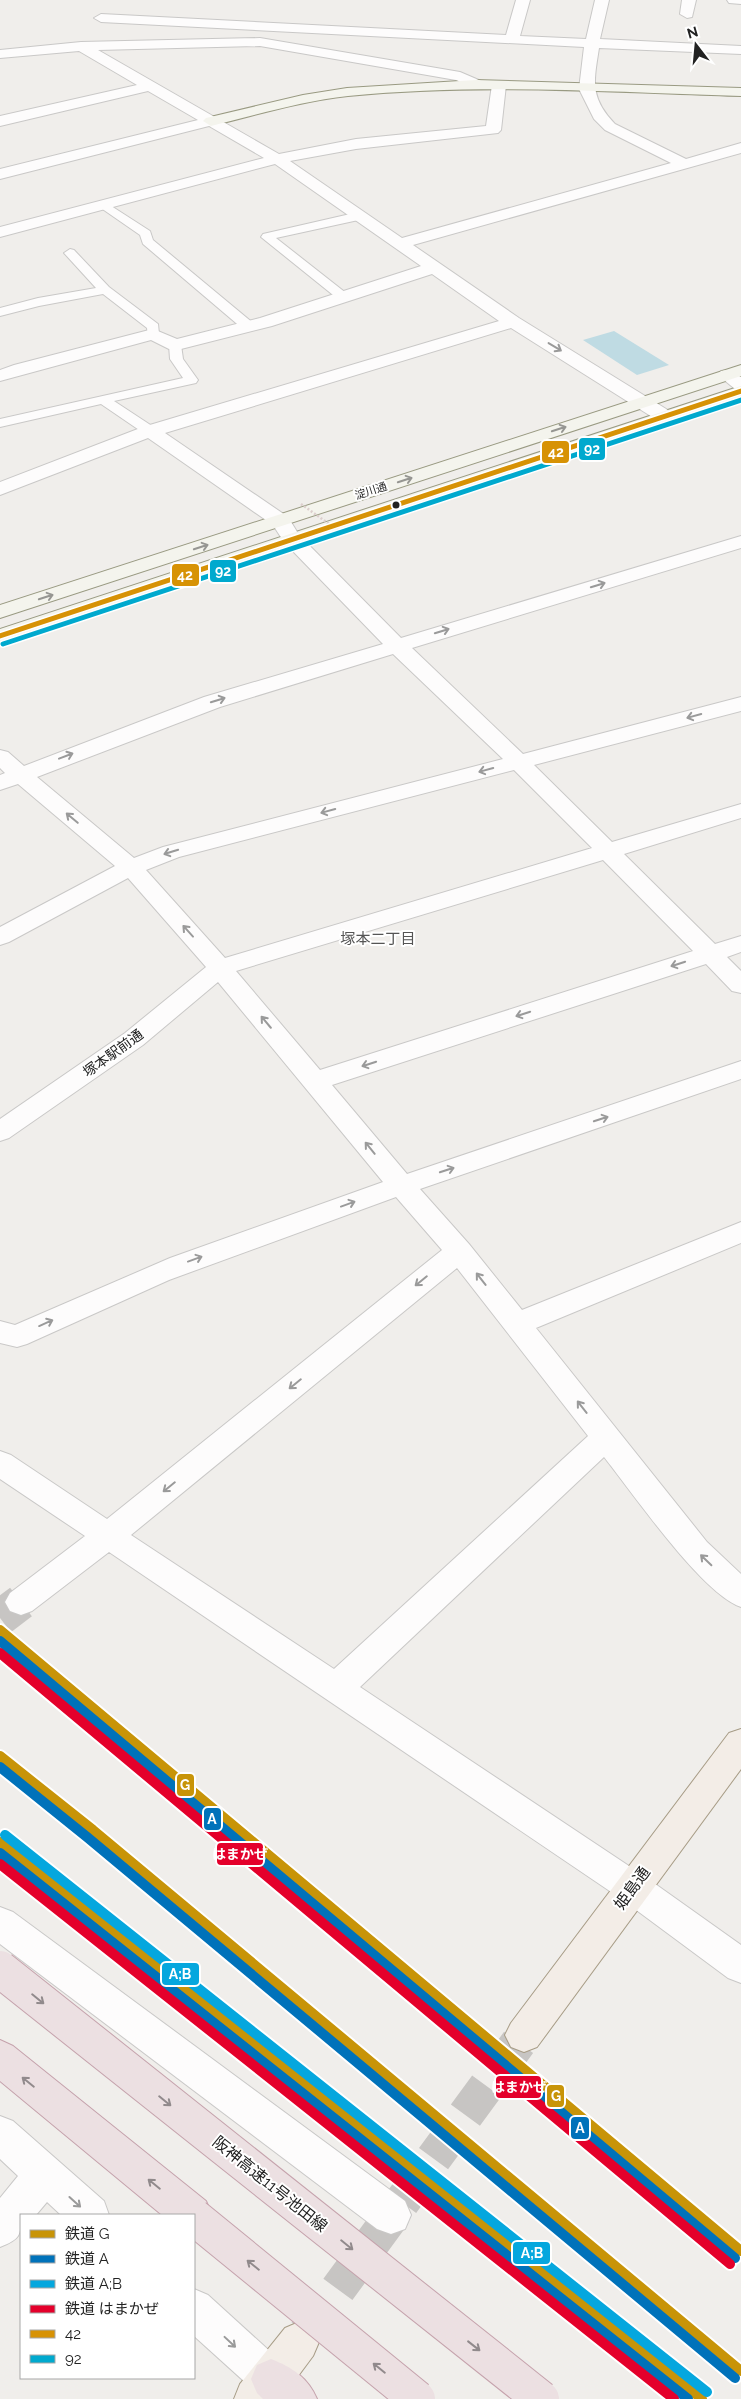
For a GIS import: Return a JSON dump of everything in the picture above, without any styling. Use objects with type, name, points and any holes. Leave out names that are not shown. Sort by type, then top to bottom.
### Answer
[{"type":"highway","name":"阪神高速11号池田線","points":[[0,1969],[541,2399]]},
{"type":"highway","points":[[0,2058],[191,2214]]},
{"type":"highway","points":[[195,2218],[417,2399]]},
{"type":"main road","name":"姫島通","points":[[524,2035],[632,1887],[741,1743]]},
{"type":"main road","points":[[274,2392],[299,2342]]},
{"type":"street","points":[[512,39],[524,0]]},
{"type":"street","points":[[602,0],[592,43],[586,89],[602,119],[610,127],[685,164]]},
{"type":"street","points":[[687,14],[689,0]]},
{"type":"street","points":[[734,0],[741,0]]},
{"type":"street","points":[[81,46],[110,5]]},
{"type":"street","points":[[101,18],[741,50]]},
{"type":"street","points":[[0,54],[81,46],[260,42],[460,76],[476,84]]},
{"type":"street","points":[[81,46],[277,160],[513,322],[664,416]]},
{"type":"street","points":[[0,174],[303,99],[347,92],[476,84],[586,89],[741,92]]},
{"type":"street","points":[[0,232],[277,160],[356,144],[493,130],[499,85]]},
{"type":"street","points":[[0,121],[150,86]]},
{"type":"street","points":[[399,244],[740,150]]},
{"type":"street","points":[[0,376],[153,334],[175,345],[248,326],[432,268]]},
{"type":"street","points":[[0,489],[150,431],[513,322]]},
{"type":"street","name":"淀川通","points":[[0,636],[286,529],[641,402],[736,376]]},
{"type":"street","name":"淀川通","points":[[0,612],[286,529],[664,416],[741,391]]},
{"type":"street","points":[[150,431],[286,529],[396,645],[518,762],[741,985]]},
{"type":"street","points":[[10,778],[212,702],[741,542]]},
{"type":"street","points":[[0,937],[131,867],[171,852],[741,704]]},
{"type":"street","points":[[0,757],[10,778],[131,867],[220,968],[401,1185],[459,1251],[696,1551],[741,1594]]},
{"type":"street","points":[[220,968],[741,811]]},
{"type":"street","points":[[315,1081],[741,944]]},
{"type":"street","name":"塚本駅前通","points":[[0,1132],[134,1039],[220,968]]},
{"type":"street","points":[[0,1332],[17,1336],[180,1265],[401,1185],[632,1109],[741,1070]]},
{"type":"street","points":[[516,1324],[741,1232]]},
{"type":"street","points":[[22,1602],[108,1536],[459,1251]]},
{"type":"street","points":[[335,1689],[606,1437]]},
{"type":"street","points":[[0,1463],[632,1887],[741,1966]]},
{"type":"street","points":[[0,1923],[391,2215]]},
{"type":"street","points":[[0,2134],[89,2214]]},
{"type":"street","points":[[0,2228],[45,2174]]},
{"type":"street","points":[[195,2310],[274,2392]]},
{"type":"lane","points":[[105,206],[146,234],[147,241],[248,326]]},
{"type":"lane","points":[[342,296],[267,237],[359,216]]},
{"type":"lane","points":[[70,253],[105,290],[153,328],[153,334]]},
{"type":"lane","points":[[0,312],[38,302],[105,290]]},
{"type":"lane","points":[[0,423],[190,380],[174,356],[173,350],[175,345]]},
{"type":"lane","points":[[103,400],[150,431]]},
{"type":"path","points":[[301,504],[339,531]]},
{"type":"water","points":[[614,331],[669,365],[637,375],[583,340]]},
{"type":"tunnel","points":[[0,1618],[21,1602]]},
{"type":"tunnel","points":[[306,2333],[524,2035]]},
{"type":"rail line","name":"G","points":[[0,1630],[741,2251]]},
{"type":"rail line","name":"A","points":[[0,1641],[735,2258]]},
{"type":"rail line","name":"はまかぜ","points":[[0,1653],[730,2264]]},
{"type":"rail line","name":"G","points":[[0,1756],[93,1830],[741,2371]]},
{"type":"rail line","name":"A","points":[[0,1767],[87,1837],[735,2378]]},
{"type":"rail line","name":"A;B","points":[[5,1835],[707,2392]]},
{"type":"rail line","name":"G","points":[[0,1842],[702,2399]]},
{"type":"rail line","name":"A","points":[[0,1853],[688,2399]]},
{"type":"rail line","name":"はまかぜ","points":[[0,1864],[674,2399]]},
{"type":"transit line","name":"42","points":[[0,636],[741,391]]},
{"type":"transit line","name":"92","points":[[3,644],[741,400]]},
{"type":"district","name":"塚本二丁目","points":[[378,939]]}]
